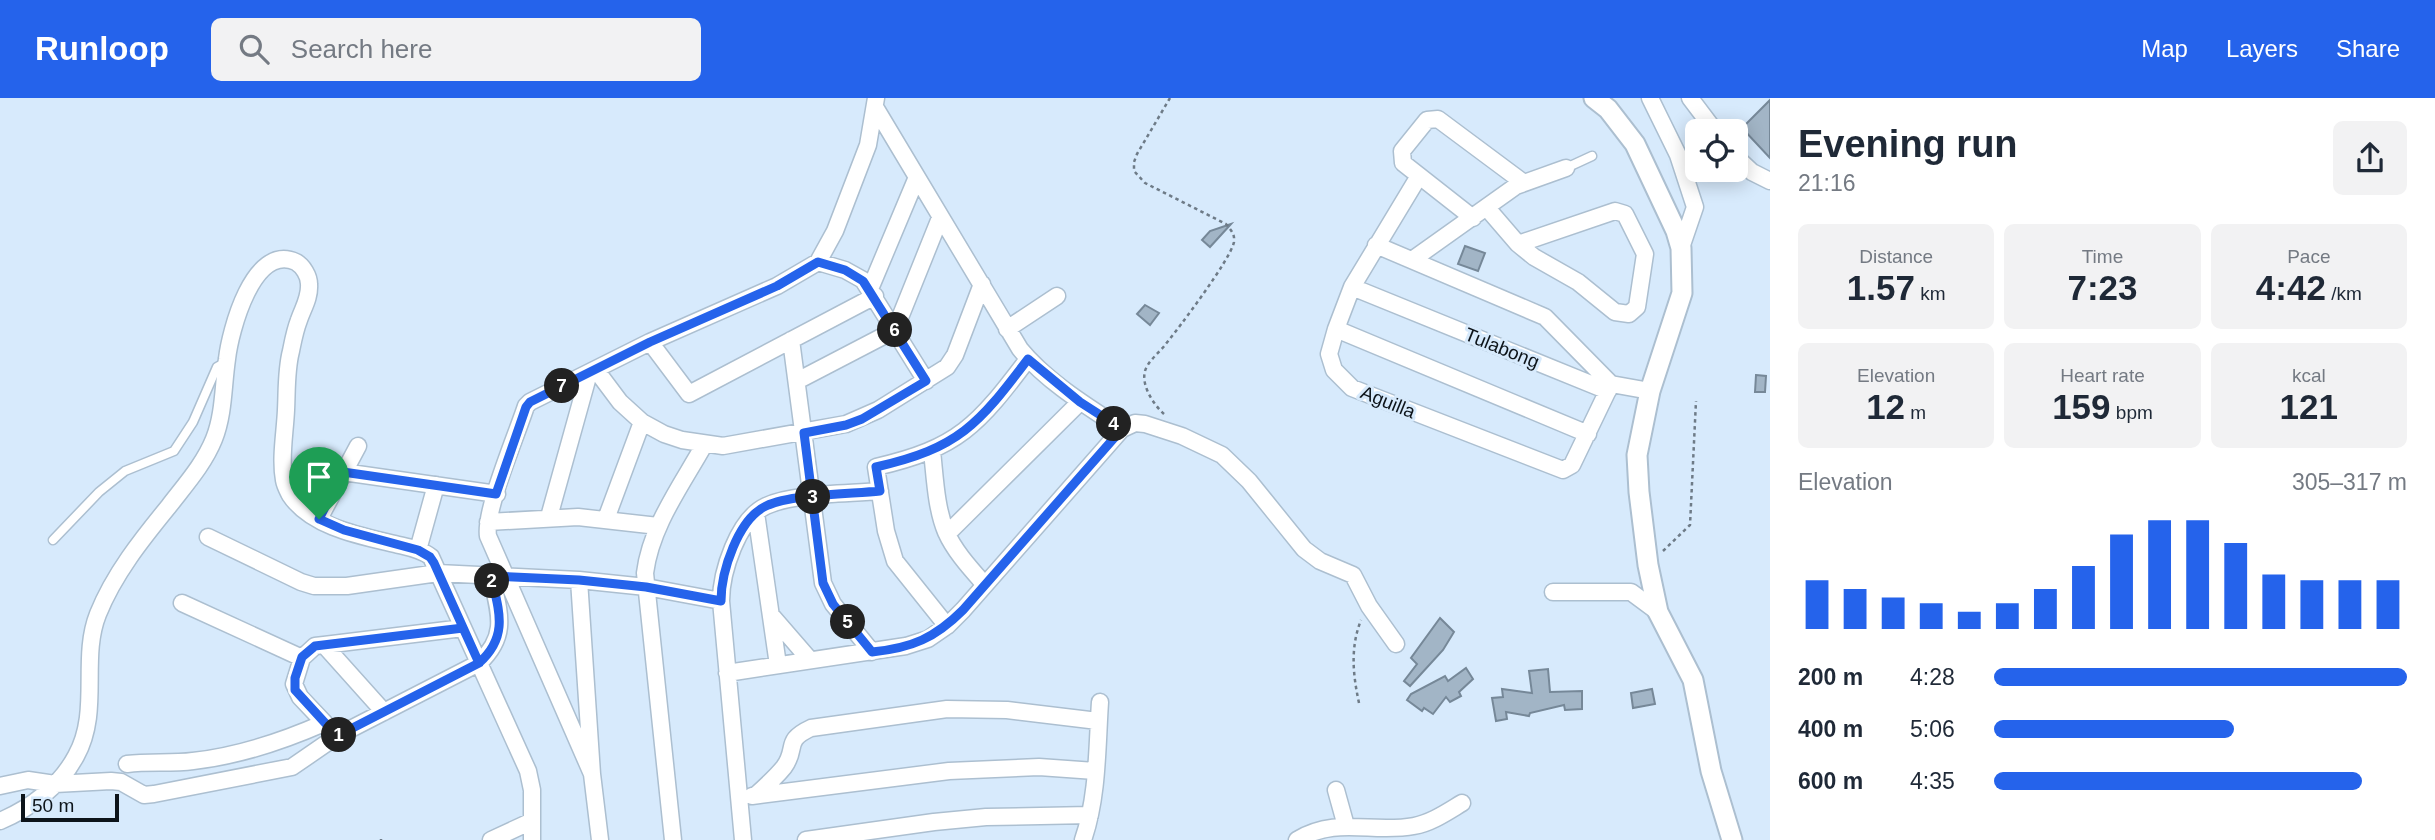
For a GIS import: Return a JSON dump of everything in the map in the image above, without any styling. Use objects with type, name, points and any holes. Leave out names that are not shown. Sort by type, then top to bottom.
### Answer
[{"type":"street","points":[[1594,98],[1608,109],[1635,144],[1676,231],[1681,248],[1682,293],[1650,391],[1637,455],[1647,565],[1658,612],[1693,680],[1710,771],[1732,840]]},
{"type":"street","points":[[1650,98],[1678,155],[1695,207],[1681,248]]},
{"type":"street","points":[[1690,98],[1706,119]]},
{"type":"street","points":[[875,102],[940,218],[1028,359],[1080,402],[1122,429]]},
{"type":"street","points":[[592,774],[499,577],[488,536],[488,522],[496,494],[526,407],[530,402],[650,342],[777,286],[818,262],[835,231],[868,145],[875,102]]},
{"type":"street","points":[[1473,218],[1403,163],[1401,155],[1427,120],[1434,118],[1524,183]]},
{"type":"street","points":[[1412,260],[1516,186],[1566,168]]},
{"type":"street","points":[[1748,168],[1770,181]]},
{"type":"street","name":"Aguilla","points":[[1419,176],[1352,288],[1329,354],[1334,370],[1352,388],[1563,470],[1572,465],[1609,388]]},
{"type":"street","points":[[650,342],[689,394],[872,293],[917,177]]},
{"type":"street","points":[[1487,208],[1518,244],[1534,257],[1578,282],[1615,312],[1629,314],[1637,307],[1645,254],[1625,214],[1615,211],[1518,244]]},
{"type":"street","points":[[797,381],[895,330],[940,218]]},
{"type":"street","points":[[1376,245],[1545,317],[1609,388]]},
{"type":"street","points":[[0,821],[25,809],[55,784],[72,763],[86,734],[89,718],[92,634],[98,614],[141,540],[205,458],[215,438],[220,418],[226,362],[237,314],[260,270],[271,263],[286,260],[297,263],[306,272],[309,283],[308,299],[290,354],[284,480],[288,492],[297,504],[319,519],[344,530],[418,550],[430,557],[528,771],[532,790],[532,840]]},
{"type":"street","points":[[818,262],[855,274],[872,293],[926,381]]},
{"type":"street","points":[[592,371],[642,422],[664,434],[704,445],[723,446],[846,425],[862,419],[947,367],[982,284]]},
{"type":"street","name":"Tulabong","points":[[1352,288],[1609,388],[1650,391]]},
{"type":"street","points":[[1007,329],[1057,296]]},
{"type":"street","points":[[1336,329],[1588,434]]},
{"type":"street","points":[[791,340],[821,570],[833,604],[872,652]]},
{"type":"street","points":[[947,626],[895,561],[886,531],[876,467],[932,452],[968,430],[982,417],[1028,359]]},
{"type":"street","points":[[549,517],[592,371]]},
{"type":"street","points":[[947,534],[1080,402]]},
{"type":"street","points":[[606,519],[642,422]]},
{"type":"street","points":[[727,673],[872,652],[928,639],[947,626],[985,585],[1122,429],[1135,423],[1171,432],[1222,455],[1237,467],[1304,549],[1320,561],[1353,575],[1369,606],[1396,644]]},
{"type":"street","points":[[673,840],[646,587],[647,558],[658,526],[704,445]]},
{"type":"street","points":[[319,519],[358,446]]},
{"type":"street","points":[[932,452],[941,515],[947,534],[985,585]]},
{"type":"street","points":[[343,472],[496,494]]},
{"type":"street","points":[[418,550],[436,485]]},
{"type":"street","points":[[743,840],[721,601],[721,582],[726,565],[739,538],[756,513],[767,505],[811,497],[880,491]]},
{"type":"street","points":[[756,513],[778,664]]},
{"type":"street","points":[[488,522],[549,517],[606,519],[658,526]]},
{"type":"street","points":[[208,537],[314,586],[347,586],[438,573],[579,580],[646,587],[721,601]]},
{"type":"street","points":[[0,786],[28,780],[55,784],[111,781],[121,782],[144,795],[281,771],[305,759],[337,736],[479,663],[488,655],[497,642],[500,628],[499,577]]},
{"type":"street","points":[[579,580],[592,774],[600,840]]},
{"type":"street","points":[[1553,592],[1631,592],[1658,612]]},
{"type":"street","points":[[182,603],[302,657]]},
{"type":"street","points":[[771,615],[810,660]]},
{"type":"street","points":[[337,736],[295,690],[295,678],[302,657],[315,646],[463,628]]},
{"type":"street","points":[[324,645],[384,712]]},
{"type":"street","points":[[1083,840],[1090,816],[1100,702]]},
{"type":"street","points":[[757,796],[786,764],[792,741],[798,734],[811,728],[947,709],[1007,710],[1098,721]]},
{"type":"street","points":[[127,764],[194,761],[225,755],[297,735],[324,723]]},
{"type":"street","points":[[739,797],[949,771],[1039,767],[1095,771]]},
{"type":"street","points":[[1336,790],[1346,826]]},
{"type":"street","points":[[1297,840],[1313,831],[1346,826],[1416,826],[1431,821],[1462,803]]},
{"type":"street","points":[[806,840],[986,817],[1090,816]]},
{"type":"street","points":[[491,840],[532,821]]},
{"type":"lane","points":[[1566,168],[1592,156]]},
{"type":"lane","points":[[53,540],[99,492],[125,471],[174,451],[193,422],[216,367],[226,362]]},
{"type":"path","points":[[1170,98],[1134,162],[1134,171],[1145,183],[1226,224],[1233,231],[1234,239],[1232,248],[1220,268],[1145,371],[1147,389],[1157,408],[1171,423],[1171,432]]},
{"type":"path","points":[[1647,565],[1690,525],[1696,401]]},
{"type":"path","points":[[1359,703],[1354,681],[1355,640],[1369,606]]},
{"type":"building","points":[[1770,100],[1770,158],[1748,134],[1748,122]]},
{"type":"building","points":[[1231,224],[1210,247],[1202,240],[1210,231]]},
{"type":"building","points":[[1465,246],[1485,253],[1478,271],[1458,264]]},
{"type":"building","points":[[1145,305],[1159,313],[1150,325],[1137,314]]},
{"type":"building","points":[[1756,375],[1766,376],[1765,392],[1755,392]]},
{"type":"building","points":[[1440,618],[1454,632],[1443,650],[1410,686],[1404,681],[1417,664],[1411,658]]},
{"type":"building","points":[[1466,668],[1473,679],[1459,692],[1461,696],[1450,702],[1446,697],[1433,714],[1424,708],[1422,711],[1407,700],[1411,694],[1445,676],[1448,681]]},
{"type":"building","points":[[1548,669],[1550,692],[1582,691],[1582,709],[1565,710],[1564,705],[1530,713],[1529,716],[1506,712],[1507,719],[1496,721],[1492,698],[1503,697],[1502,689],[1532,693],[1529,671]]},
{"type":"building","points":[[1652,689],[1655,704],[1633,708],[1631,693]]},
{"type":"route","points":[[319,519],[343,472],[496,494],[530,402],[650,342],[777,286],[818,262],[855,274],[863,281],[875,296],[926,381],[862,419],[804,433],[811,497],[823,583],[833,604],[872,652],[891,650],[928,639],[947,626],[1122,429],[1080,402],[1028,359],[997,400],[968,430],[932,452],[876,467],[880,491],[811,497],[787,501],[767,505],[756,513],[743,530],[726,565],[721,582],[721,601],[646,587],[579,580],[491,576],[500,615],[500,628],[497,642],[479,663],[463,628],[315,646],[302,657],[295,678],[295,690],[337,736],[479,663],[434,563],[430,557],[418,550],[344,530],[319,519]]}]
